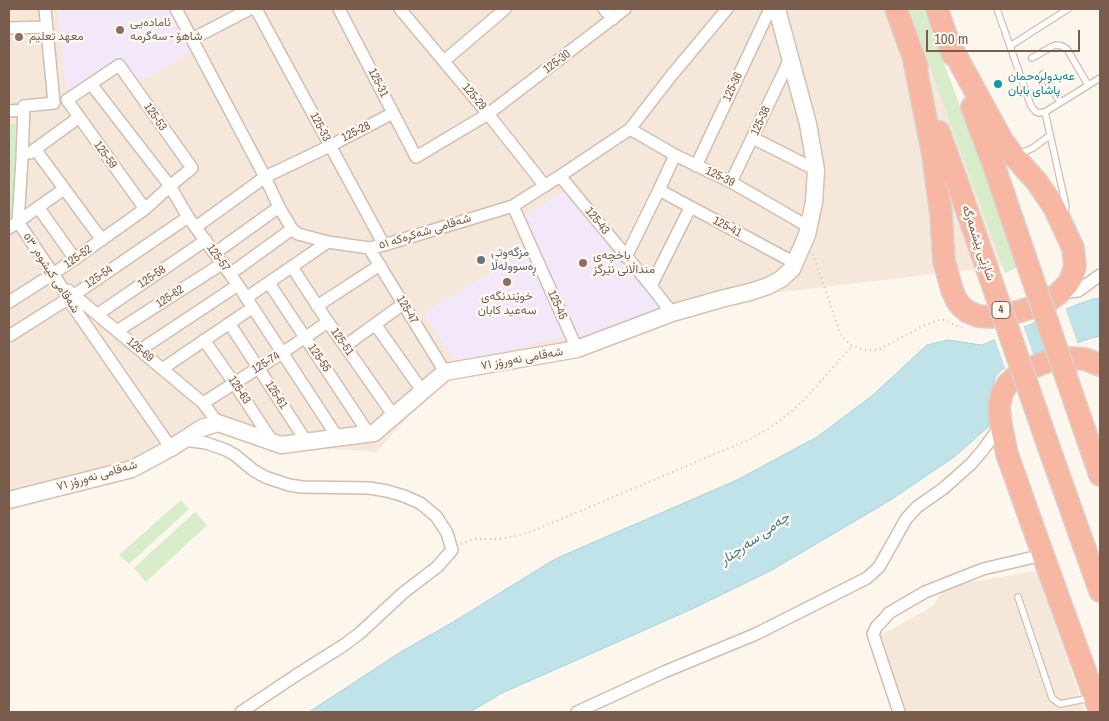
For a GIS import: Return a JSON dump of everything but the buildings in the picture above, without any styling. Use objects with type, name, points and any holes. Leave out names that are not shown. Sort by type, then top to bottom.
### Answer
[{"type":"highway","name":"شاڕێی پێشمەرگە","points":[[896,9],[1100,591]]},
{"type":"highway","points":[[937,9],[993,163],[1100,475]]},
{"type":"highway","points":[[913,55],[934,164],[941,214],[944,261],[949,283],[957,301],[962,307],[978,316],[991,317],[1021,311],[1053,298],[1063,290],[1071,279],[1075,266],[1071,242],[1058,213],[1041,188],[1002,140],[949,43]]},
{"type":"highway","points":[[1097,361],[1078,358],[1059,359],[1035,366],[1021,373],[1004,388],[999,407],[1007,454],[1098,704]]},
{"type":"street","points":[[9,111],[23,110],[24,106],[54,103],[45,9]]},
{"type":"street","points":[[176,9],[292,229],[230,274]]},
{"type":"street","points":[[192,39],[250,9]]},
{"type":"street","name":"125-33","points":[[256,9],[384,245]]},
{"type":"street","name":"125-31","points":[[340,9],[416,157]]},
{"type":"street","name":"125-29","points":[[400,9],[488,114],[545,186]]},
{"type":"street","points":[[444,61],[505,9]]},
{"type":"street","points":[[604,9],[613,20]]},
{"type":"street","name":"125-30","points":[[416,157],[488,114],[626,9]]},
{"type":"street","name":"شەقامی شەکرەکە ٥١","points":[[292,229],[298,234],[328,242],[369,248],[513,206],[630,129],[727,9]]},
{"type":"street","name":"125-36","points":[[696,166],[770,9]]},
{"type":"street","name":"شەقامی نەورۆز ٧١","points":[[445,372],[577,349],[672,313],[768,286],[781,280],[787,274],[795,263],[808,231],[814,202],[816,170],[808,124],[777,9]]},
{"type":"street","points":[[9,28],[47,27]]},
{"type":"street","name":"125-38","points":[[731,182],[790,59]]},
{"type":"street","name":"125-53","points":[[91,84],[118,65],[192,168]]},
{"type":"street","points":[[54,95],[67,100],[91,84]]},
{"type":"street","name":"125-57","points":[[91,84],[170,186],[188,217],[238,285],[338,438]]},
{"type":"street","name":"125-59","points":[[67,100],[78,118],[145,209]]},
{"type":"street","name":"شەقامی کیشوەر ٥٣","points":[[23,110],[22,159],[13,225],[55,278]]},
{"type":"street","name":"125-28","points":[[196,227],[265,177],[393,113]]},
{"type":"street","points":[[22,159],[78,118]]},
{"type":"street","name":"125-39","points":[[630,129],[675,155],[731,182],[808,231]]},
{"type":"street","points":[[753,138],[816,170]]},
{"type":"street","points":[[35,149],[102,240]]},
{"type":"street","points":[[626,257],[675,155]]},
{"type":"street","name":"125-52","points":[[9,302],[55,278],[75,259],[145,209],[192,168]]},
{"type":"street","name":"125-43","points":[[560,176],[672,313]]},
{"type":"street","points":[[13,225],[64,189]]},
{"type":"street","name":"125-41","points":[[659,190],[795,263]]},
{"type":"street","points":[[215,253],[279,206]]},
{"type":"street","name":"125-45","points":[[513,206],[577,349]]},
{"type":"street","points":[[38,207],[75,259]]},
{"type":"street","points":[[651,286],[690,208]]},
{"type":"street","name":"125-54","points":[[9,336],[71,297],[188,217]]},
{"type":"street","name":"125-58","points":[[98,314],[206,240]]},
{"type":"street","points":[[162,369],[229,323],[269,283],[328,242]]},
{"type":"street","name":"125-47","points":[[369,248],[445,372]]},
{"type":"street","name":"125-62","points":[[117,331],[222,263]]},
{"type":"street","points":[[318,306],[380,265]]},
{"type":"street","name":"125-51","points":[[292,267],[394,416]]},
{"type":"street","points":[[1063,290],[1078,291],[1100,275]]},
{"type":"street","name":"125-69","points":[[55,278],[71,297],[98,314],[203,403],[218,423]]},
{"type":"street","name":"125-55","points":[[269,283],[369,434]]},
{"type":"street","points":[[140,350],[238,285]]},
{"type":"street","name":"شەقامی کیشوەر ٥٣","points":[[71,297],[178,444]]},
{"type":"street","points":[[345,346],[404,304]]},
{"type":"street","name":"125-74","points":[[203,403],[328,322]]},
{"type":"street","name":"125-61","points":[[229,323],[306,441]]},
{"type":"street","points":[[376,324],[423,392]]},
{"type":"street","name":"125-63","points":[[204,340],[272,442]]},
{"type":"street","points":[[218,423],[281,445],[374,433],[445,372]]},
{"type":"street","name":"شەقامی نەورۆز ٧١","points":[[9,500],[132,469],[178,444],[202,428],[218,423]]},
{"type":"street","points":[[577,712],[656,675],[761,632],[867,578],[879,567],[906,519],[916,507],[944,488],[971,464],[1001,425]]},
{"type":"street","points":[[178,444],[206,443],[226,450],[253,470],[290,485],[302,487],[370,488],[404,496],[420,503],[436,516],[448,533],[452,550],[437,567],[403,593],[360,634],[241,712]]},
{"type":"street","points":[[898,712],[873,634],[877,626],[888,614],[925,592],[974,572],[1043,555]]},
{"type":"lane","points":[[997,9],[1032,109],[1044,112],[1100,78]]},
{"type":"lane","points":[[1010,46],[1068,9]]},
{"type":"lane","points":[[1032,58],[1053,46],[1062,46],[1067,49],[1088,85]]},
{"type":"lane","points":[[1043,74],[1060,102]]},
{"type":"lane","points":[[1044,112],[1066,206],[1065,214],[1061,221]]},
{"type":"lane","points":[[1013,155],[1033,148],[1049,136]]},
{"type":"lane","points":[[1018,597],[1052,698],[1060,704],[1098,704]]},
{"type":"path","points":[[808,231],[837,324],[842,337],[852,346],[865,350],[878,350],[923,326],[939,320],[945,320],[956,326],[966,328]]},
{"type":"path","points":[[452,550],[474,539],[500,539],[528,533],[748,440],[787,416],[804,400],[852,346]]},
{"type":"shaded area","points":[[9,9],[916,9],[1012,265],[721,299],[577,349],[450,371],[376,452],[281,445],[217,423],[163,456],[9,498]]},
{"type":"shaded area","name":"ئامادەیی شاهۆ - سەگرمە","points":[[58,9],[168,9],[192,52],[146,79],[135,78],[120,57],[73,91],[65,85]]},
{"type":"shaded area","name":"باخچەی منداڵانی نێرگز","points":[[566,191],[662,308],[577,340],[521,217]]},
{"type":"shaded area","name":"خوێندنگەی سەعید کابان","points":[[526,251],[565,337],[456,362],[424,313]]},
{"type":"shaded area","points":[[1037,571],[1085,712],[900,712],[872,640],[933,606],[946,586]]},
{"type":"green space","points":[[909,9],[924,9],[1019,267],[1005,273]]},
{"type":"green space","points":[[18,123],[13,221],[9,224],[9,124]]},
{"type":"green space","points":[[181,500],[189,509],[129,564],[119,555]]},
{"type":"green space","points":[[195,512],[207,525],[146,582],[134,568]]},
{"type":"water","name":"چەمی سەرچنار","points":[[1100,298],[1100,336],[1002,369],[995,377],[988,427],[954,457],[889,501],[770,571],[692,609],[502,693],[470,712],[309,712],[399,653],[555,559],[737,480],[817,437],[873,395],[927,345],[948,340],[982,345],[1076,305]]},
{"type":"pier","points":[[1065,307],[1078,345],[1047,356],[1035,320]]},
{"type":"pier","points":[[1023,325],[1035,360],[1006,370],[994,337]]},
{"type":"place","name":"ئامادەیی شاهۆ - سەگرمە","points":[[120,30]]},
{"type":"place","name":"معهد تعليم","points":[[19,37]]},
{"type":"place","name":"عەبدولڕەحمان پاشای بابان","points":[[998,84]]},
{"type":"place","name":"مزگەوتی ڕەسوولەڵا","points":[[481,260]]},
{"type":"place","name":"باخچەی منداڵانی نێرگز","points":[[583,263]]},
{"type":"place","name":"خوێندنگەی سەعید کابان","points":[[507,282]]}]
